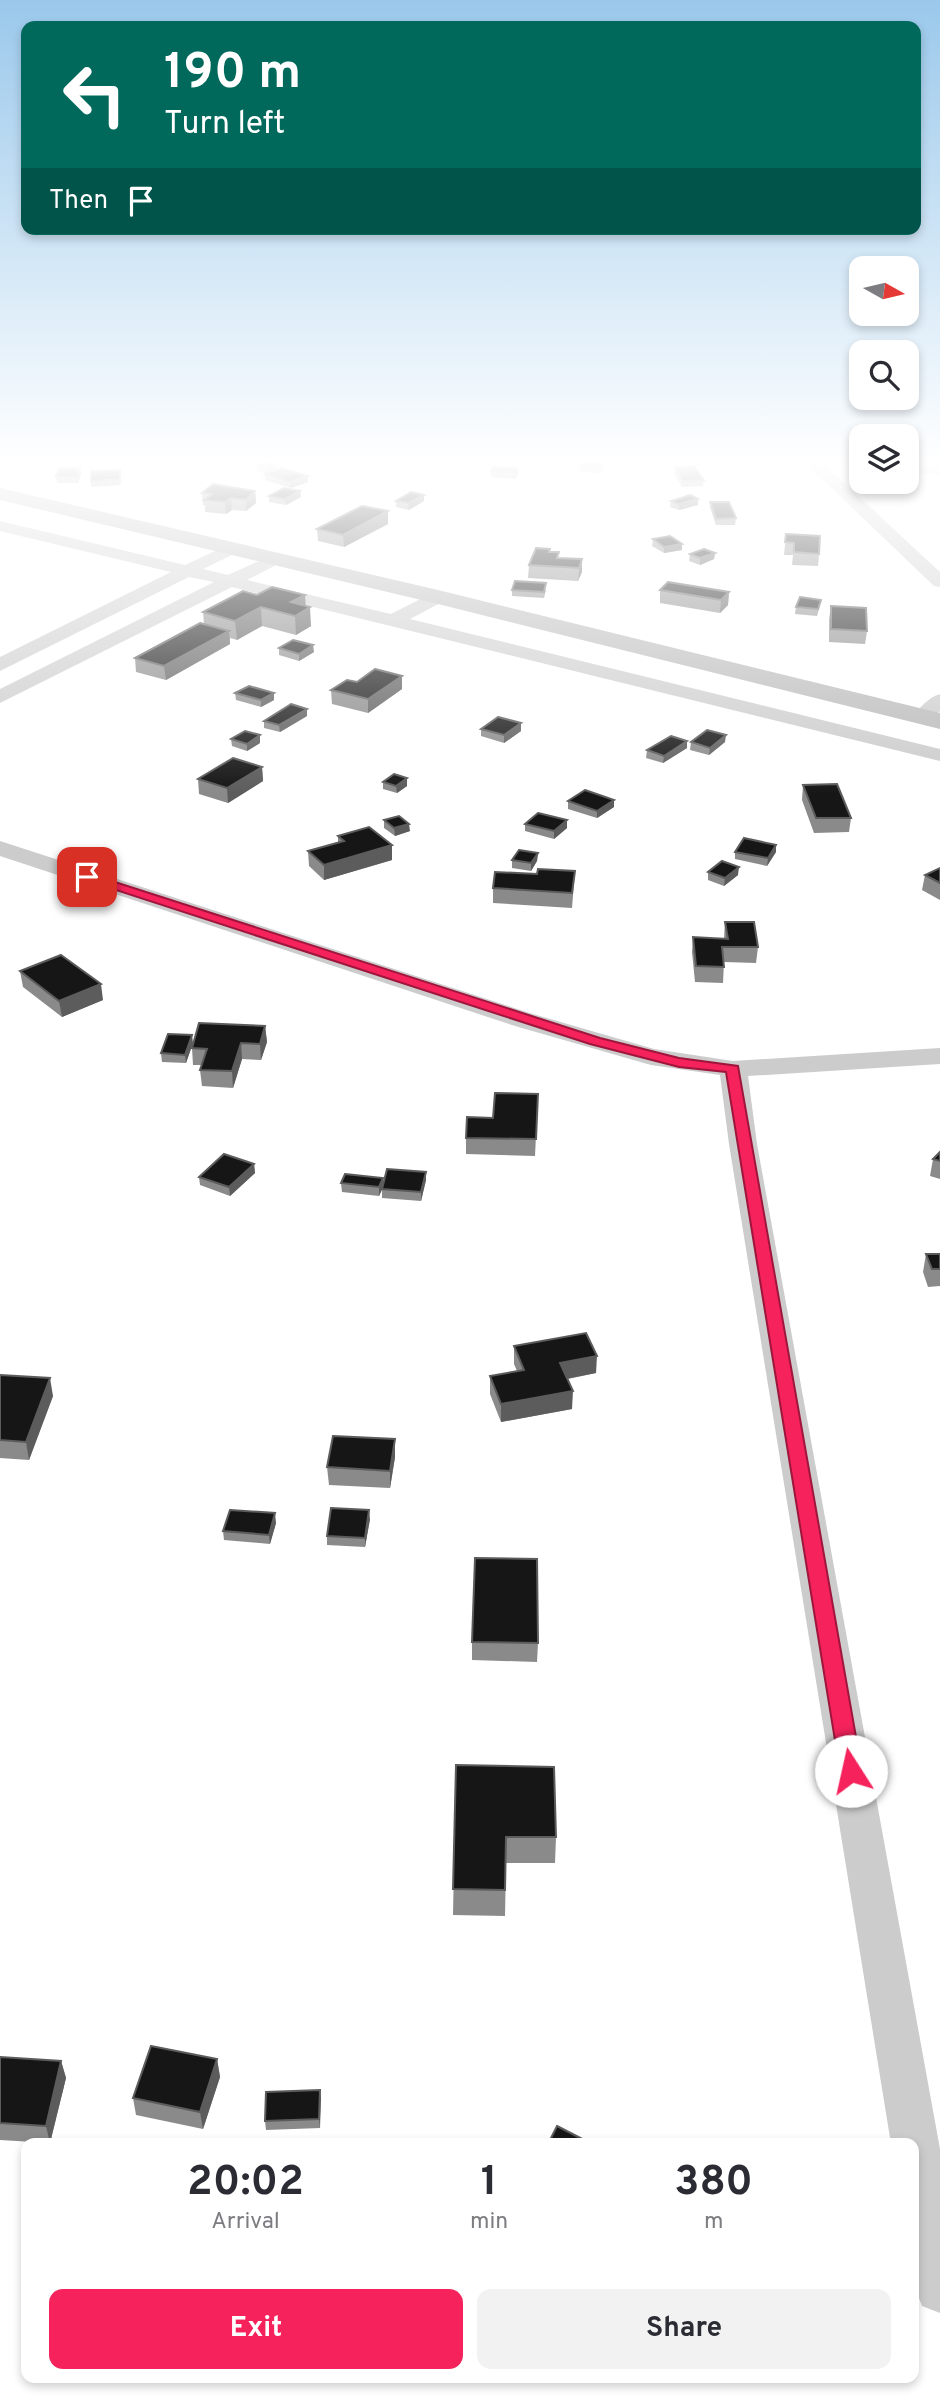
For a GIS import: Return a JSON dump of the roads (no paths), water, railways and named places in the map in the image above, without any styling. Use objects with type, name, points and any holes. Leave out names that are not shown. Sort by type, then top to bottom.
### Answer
[{"type":"main road","points":[[318,569],[931,719]]},
{"type":"street","points":[[180,569],[940,755]]},
{"type":"street","points":[[0,664],[190,569]]},
{"type":"street","points":[[0,697],[253,569]]},
{"type":"street","points":[[927,569],[940,582]]},
{"type":"street","points":[[393,620],[438,597]]},
{"type":"street","points":[[931,719],[940,700]]},
{"type":"street","points":[[0,848],[595,1041],[679,1063],[733,1069],[940,1056]]},
{"type":"street","points":[[733,1069],[743,1144],[914,2138]]},
{"type":"street","points":[[919,2166],[940,2288]]}]
